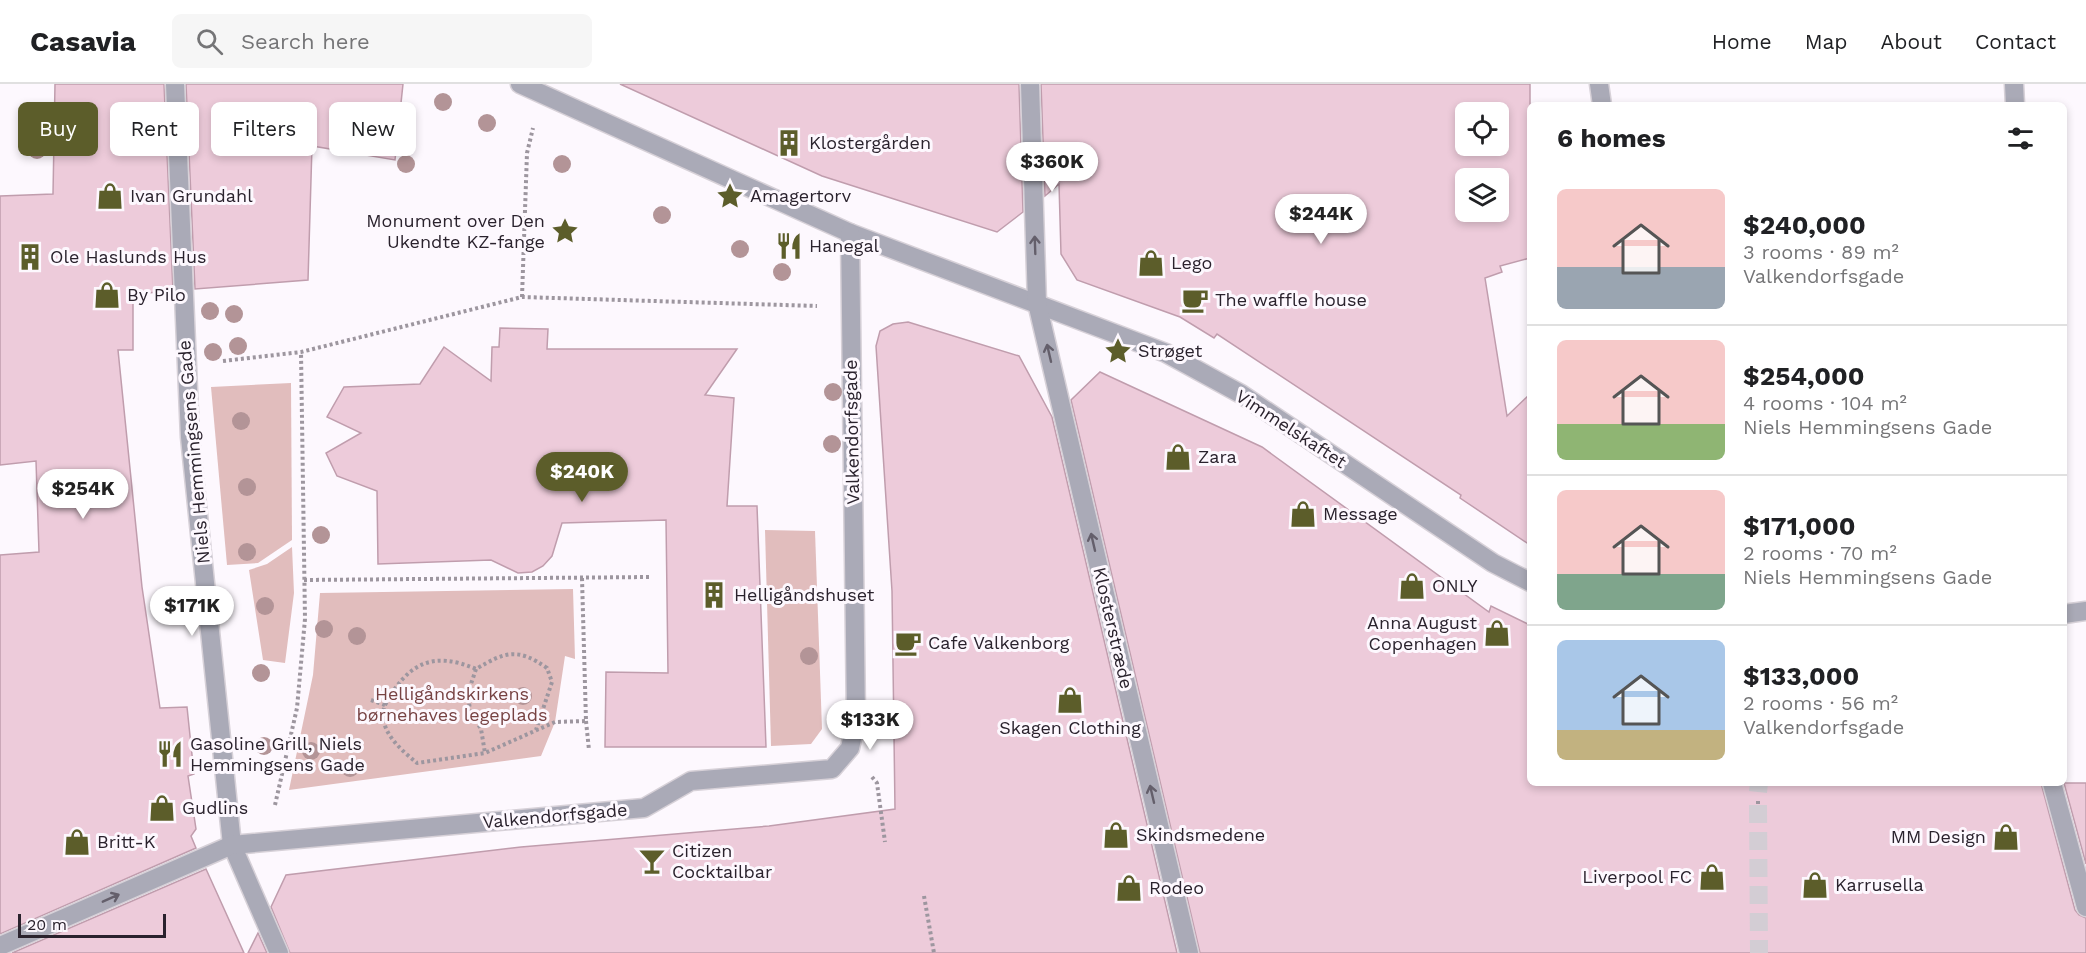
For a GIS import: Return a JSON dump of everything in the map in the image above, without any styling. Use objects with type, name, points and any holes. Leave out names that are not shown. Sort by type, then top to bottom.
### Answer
[{"type":"street","name":"Niels Hemmingsens Gade","points":[[176,84],[190,437],[232,845],[279,953]]},
{"type":"street","points":[[520,84],[850,233],[1037,303]]},
{"type":"street","name":"Klosterstræde","points":[[1030,84],[1037,303],[1189,953]]},
{"type":"street","points":[[1599,84],[1602,102]]},
{"type":"street","points":[[2014,84],[2015,102]]},
{"type":"street","name":"Valkendorfsgade","points":[[0,946],[232,845],[644,808],[691,781],[832,770],[850,748],[856,720],[850,233]]},
{"type":"street","name":"Vimmelskaftet","points":[[1037,303],[1166,353],[1241,394],[1493,563],[1527,580]]},
{"type":"street","points":[[2067,614],[2086,611]]},
{"type":"street","points":[[2053,786],[2086,907]]},
{"type":"path","points":[[522,297],[527,153],[542,93]]},
{"type":"path","points":[[186,364],[301,352],[522,297],[819,307],[850,305]]},
{"type":"path","points":[[270,840],[277,792],[297,708],[305,619],[301,352]]},
{"type":"path","points":[[304,580],[651,577]]},
{"type":"path","points":[[582,578],[586,720],[590,750]]},
{"type":"path","points":[[485,753],[481,729],[470,711],[468,693],[476,669],[498,656],[518,653],[547,668],[552,682],[535,731]]},
{"type":"path","points":[[476,669],[457,661],[438,659],[416,668],[396,686],[383,711],[387,731],[399,748],[417,762],[485,753],[555,722],[586,720]]},
{"type":"path","points":[[372,700],[385,705]]},
{"type":"path","points":[[850,748],[877,783],[885,842]]},
{"type":"path","points":[[924,896],[934,953]]},
{"type":"green space","points":[[291,383],[292,540],[258,563],[227,565],[211,387]]},
{"type":"green space","points":[[765,530],[815,531],[822,729],[811,744],[771,746]]},
{"type":"green space","points":[[292,547],[294,593],[285,663],[263,660],[249,570],[267,564]]},
{"type":"green space","name":"Helligåndskirkens børnehaves legeplads","points":[[573,589],[575,659],[565,656],[555,722],[541,756],[289,790],[313,675],[320,593]]},
{"type":"building","points":[[55,84],[164,84],[165,102],[110,102],[110,156],[167,156],[173,291],[133,294],[133,350],[118,350],[142,587],[160,708],[187,707],[194,774],[188,776],[196,829],[191,836],[196,848],[0,934],[0,555],[39,552],[36,461],[0,465],[0,196],[53,194],[54,156],[98,156],[98,102],[55,102]]},
{"type":"building","points":[[186,84],[403,84],[401,102],[329,102],[329,149],[317,147],[317,102],[211,102],[211,156],[312,156],[308,280],[195,289],[189,156],[199,156],[199,102],[187,102]]},
{"type":"building","points":[[620,84],[1019,84],[1023,212],[997,232],[822,176]]},
{"type":"building","points":[[1041,84],[1530,84],[1530,102],[1527,102],[1527,259],[1500,266],[1502,272],[1485,278],[1507,416],[1527,397],[1527,543],[1460,498],[1461,495],[1217,334],[1214,338],[1180,317],[1077,280],[1061,254],[1059,184],[1045,196]]},
{"type":"building","points":[[371,156],[395,156],[395,160]]},
{"type":"building","points":[[908,322],[1019,356],[1052,417],[1177,953],[290,953],[271,907],[286,875],[521,847],[769,826],[895,809],[892,591],[876,346],[880,331],[893,324]]},
{"type":"building","points":[[500,328],[548,329],[547,349],[737,349],[705,395],[734,398],[727,506],[757,506],[766,747],[605,747],[606,672],[668,673],[666,520],[562,523],[552,556],[543,566],[532,572],[518,573],[491,560],[378,564],[377,491],[337,476],[326,453],[361,433],[327,417],[344,387],[420,384],[444,347],[491,381],[492,347],[499,347]]},
{"type":"building","points":[[1100,372],[1262,447],[1489,612],[1491,606],[1527,624],[1527,786],[2042,786],[2075,910],[2086,918],[2086,953],[1200,953],[1071,400]]},
{"type":"building","points":[[2067,783],[2086,783],[2086,864],[2065,786]]},
{"type":"building","points":[[206,869],[244,953],[12,953]]},
{"type":"building","points":[[258,933],[267,953],[248,953]]},
{"type":"tunnel","points":[[1758,792],[1759,786]]},
{"type":"tunnel","points":[[1758,805],[1759,953]]},
{"type":"place","name":"Klostergården","points":[[789,143]]},
{"type":"place","name":"Ivan Grundahl","points":[[110,196]]},
{"type":"place","name":"Amagertorv","points":[[730,196]]},
{"type":"place","name":"Monument over Den Ukendte KZ-fange","points":[[565,231]]},
{"type":"place","name":"Hanegal","points":[[789,246]]},
{"type":"place","name":"Ole Haslunds Hus","points":[[30,257]]},
{"type":"place","name":"Lego","points":[[1151,263]]},
{"type":"place","name":"By Pilo","points":[[107,295]]},
{"type":"place","name":"The waffle house","points":[[1195,300]]},
{"type":"place","name":"Strøget","points":[[1118,351]]},
{"type":"place","name":"Zara","points":[[1178,457]]},
{"type":"place","name":"Message","points":[[1303,514]]},
{"type":"place","name":"ONLY","points":[[1412,586]]},
{"type":"place","name":"Helligåndshuset","points":[[714,595]]},
{"type":"place","name":"Anna August Copenhagen","points":[[1497,633]]},
{"type":"place","name":"Cafe Valkenborg","points":[[908,643]]},
{"type":"place","name":"Skagen Clothing","points":[[1070,700]]},
{"type":"place","name":"Gasoline Grill, Niels Hemmingsens Gade","points":[[170,754]]},
{"type":"place","name":"Gudlins","points":[[162,808]]},
{"type":"place","name":"Skindsmedene","points":[[1116,835]]},
{"type":"place","name":"MM Design","points":[[2006,837]]},
{"type":"place","name":"Britt-K","points":[[77,842]]},
{"type":"place","name":"Citizen Cocktailbar","points":[[652,861]]},
{"type":"place","name":"Liverpool FC","points":[[1712,877]]},
{"type":"place","name":"Karrusella","points":[[1815,885]]},
{"type":"place","name":"Rodeo","points":[[1129,888]]}]
